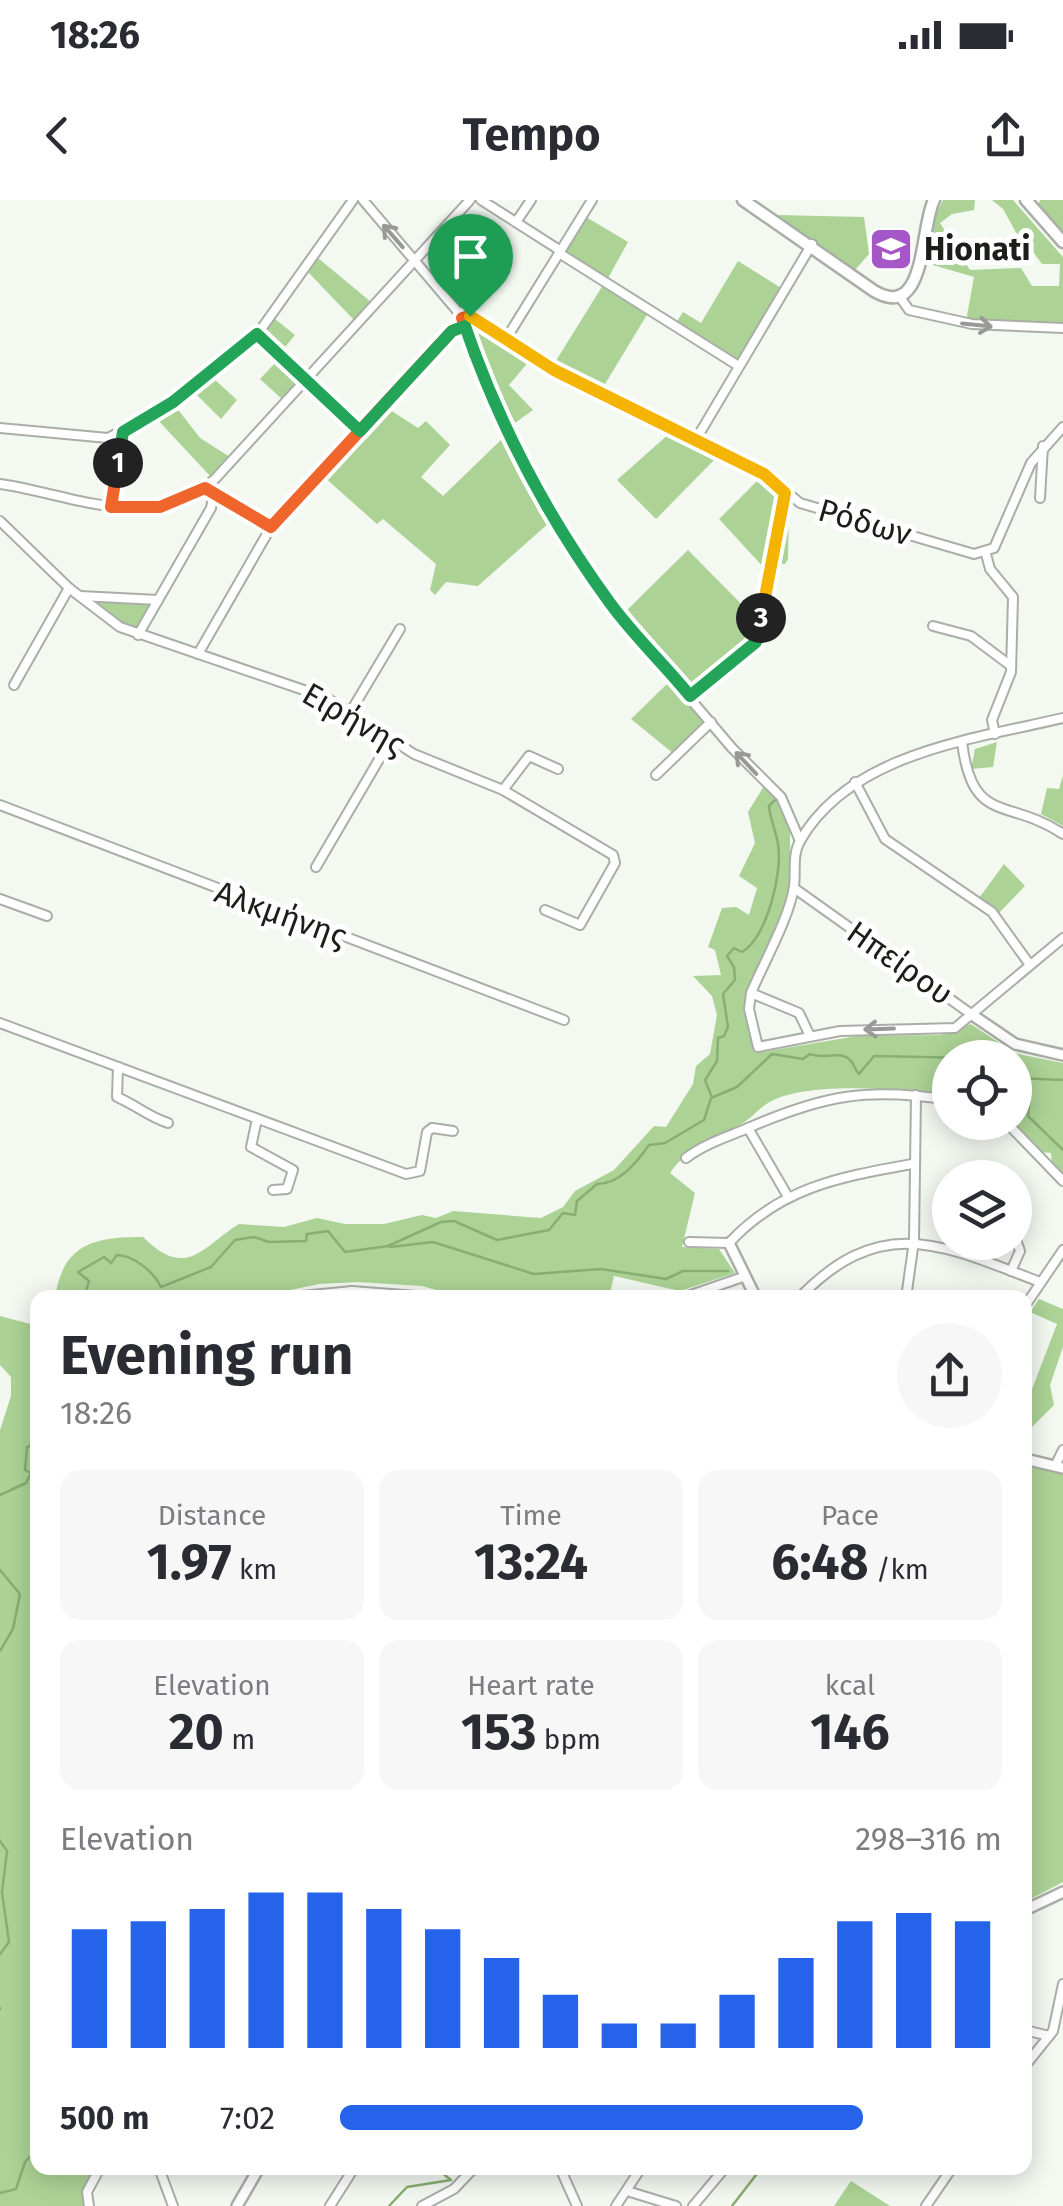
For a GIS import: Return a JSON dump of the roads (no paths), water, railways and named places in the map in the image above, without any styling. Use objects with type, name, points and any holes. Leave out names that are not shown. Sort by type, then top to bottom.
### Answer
[{"type":"main road","points":[[743,200],[812,244],[880,295],[900,296],[918,275],[934,200]]},
{"type":"main road","points":[[1029,201],[1063,242]]},
{"type":"street","points":[[0,428],[89,438],[123,432],[173,402],[257,334],[353,200]]},
{"type":"street","points":[[363,200],[463,322],[503,425],[547,511],[615,609],[784,800],[800,841],[794,888],[751,993],[750,1009],[758,1047],[862,1029],[949,1030],[1063,938]]},
{"type":"street","points":[[0,484],[111,507],[160,507],[209,490],[470,200]]},
{"type":"street","points":[[481,200],[737,366]]},
{"type":"street","points":[[516,222],[531,200]]},
{"type":"street","points":[[506,339],[592,200]]},
{"type":"street","points":[[695,441],[812,244]]},
{"type":"street","points":[[900,296],[910,310],[954,322],[1063,328]]},
{"type":"street","name":"Ρόδων","points":[[463,322],[470,316],[554,370],[764,474],[785,493],[810,506],[968,553],[986,554]]},
{"type":"street","points":[[198,654],[271,527],[463,322]]},
{"type":"street","points":[[257,334],[360,431]]},
{"type":"street","points":[[995,734],[993,717],[1011,666],[1012,593],[990,569],[986,554],[996,544],[1022,482],[1043,446],[1063,427]]},
{"type":"street","points":[[111,507],[123,432]]},
{"type":"street","points":[[1040,498],[1043,446]]},
{"type":"street","points":[[209,490],[271,527]]},
{"type":"street","points":[[138,636],[210,508],[209,490]]},
{"type":"street","points":[[690,696],[758,638],[785,493]]},
{"type":"street","name":"Ειρήνης","points":[[0,522],[69,588],[138,636],[297,685],[350,711],[391,740],[503,790],[604,846],[615,858],[580,925],[544,910]]},
{"type":"street","points":[[14,685],[69,588]]},
{"type":"street","points":[[80,596],[158,600]]},
{"type":"street","points":[[932,626],[972,636],[1011,666]]},
{"type":"street","points":[[350,711],[400,629]]},
{"type":"street","points":[[800,841],[837,795],[855,782],[962,742],[1063,718]]},
{"type":"street","points":[[656,775],[711,722]]},
{"type":"street","points":[[316,867],[391,740]]},
{"type":"street","points":[[962,742],[968,781],[978,796],[1063,834]]},
{"type":"street","points":[[503,790],[529,756],[558,769]]},
{"type":"street","points":[[855,782],[888,842],[992,912],[1030,966]]},
{"type":"street","name":"Αλκμήνης","points":[[0,805],[564,1020]]},
{"type":"street","name":"Ηπείρου","points":[[794,888],[1015,1044],[1063,1055]]},
{"type":"street","points":[[0,899],[47,916]]},
{"type":"street","points":[[751,993],[799,1013],[810,1036]]},
{"type":"street","points":[[0,1023],[410,1175],[421,1169],[426,1132],[453,1131]]},
{"type":"street","points":[[118,1068],[117,1097],[132,1104],[140,1114],[168,1123]]},
{"type":"street","points":[[686,1158],[748,1128],[835,1096],[866,1092],[932,1097]]},
{"type":"street","points":[[907,1290],[914,1241],[912,1164],[916,1095]]},
{"type":"street","points":[[257,1119],[251,1147],[292,1170],[287,1189],[273,1190]]},
{"type":"street","points":[[748,1128],[787,1195]]},
{"type":"street","points":[[1024,1140],[1063,1180]]},
{"type":"street","points":[[689,1242],[729,1243],[787,1195],[822,1182],[912,1164]]},
{"type":"street","points":[[808,1290],[830,1269],[861,1251],[914,1241],[932,1243]]},
{"type":"street","points":[[729,1243],[751,1290]]},
{"type":"street","points":[[1032,1295],[1063,1250]]},
{"type":"street","points":[[985,1260],[1040,1282]]},
{"type":"street","points":[[1011,1271],[1016,1260]]},
{"type":"street","points":[[705,1290],[743,1277]]},
{"type":"street","points":[[1032,1461],[1059,1467],[1063,1450]]},
{"type":"street","points":[[1032,1906],[1062,1891]]},
{"type":"street","points":[[1032,2057],[1049,2036],[1063,1984]]},
{"type":"street","points":[[1032,2032],[1049,2036]]},
{"type":"street","points":[[88,2206],[87,2192],[96,2175]]},
{"type":"street","points":[[162,2175],[173,2206]]},
{"type":"street","points":[[236,2206],[255,2175]]},
{"type":"street","points":[[330,2206],[350,2175]]},
{"type":"street","points":[[422,2206],[466,2175]]},
{"type":"street","points":[[563,2175],[577,2206]]},
{"type":"street","points":[[616,2206],[637,2175]]},
{"type":"street","points":[[692,2206],[719,2175]]},
{"type":"street","points":[[926,2206],[947,2175]]},
{"type":"street","points":[[627,2191],[676,2206]]},
{"type":"street","points":[[442,2195],[447,2206]]},
{"type":"waterway","points":[[711,1095],[705,1080],[717,1061],[718,1038],[724,1036],[728,1027],[723,994],[735,980],[734,967],[727,956],[734,948],[742,952],[759,933],[775,887],[779,856],[769,806],[775,800]]},
{"type":"waterway","points":[[86,1290],[89,1281],[78,1272],[104,1257],[111,1263],[117,1255],[130,1258],[142,1265],[161,1287],[211,1267],[235,1240],[254,1237],[269,1242],[306,1241],[307,1234],[328,1231],[345,1252],[388,1246],[441,1222],[454,1221],[497,1240],[549,1230],[563,1213],[575,1215],[577,1201],[597,1184],[627,1171],[649,1145],[665,1143],[704,1120],[711,1098],[737,1087],[772,1054],[803,1059],[810,1054],[842,1056],[850,1060],[859,1074],[874,1056],[932,1057]]},
{"type":"waterway","points":[[1032,1079],[1063,1080]]},
{"type":"waterway","points":[[1032,1120],[1063,1150]]},
{"type":"waterway","points":[[390,1247],[433,1242],[534,1274],[601,1269],[666,1279],[683,1271],[728,1271]]},
{"type":"waterway","points":[[30,1446],[25,1470],[30,1472]]},
{"type":"waterway","points":[[0,1495],[26,1483],[30,1475]]},
{"type":"waterway","points":[[0,1570],[20,1594],[13,1629],[0,1651]]},
{"type":"waterway","points":[[0,1841],[7,1851],[2,1892],[9,1942],[0,1954]]},
{"type":"waterway","points":[[0,2193],[16,2189],[30,2157]]},
{"type":"waterway","points":[[389,2206],[407,2187],[451,2180],[445,2175]]},
{"type":"waterway","points":[[732,2206],[756,2175]]},
{"type":"place","name":"Hionati","points":[[891,249]]}]
